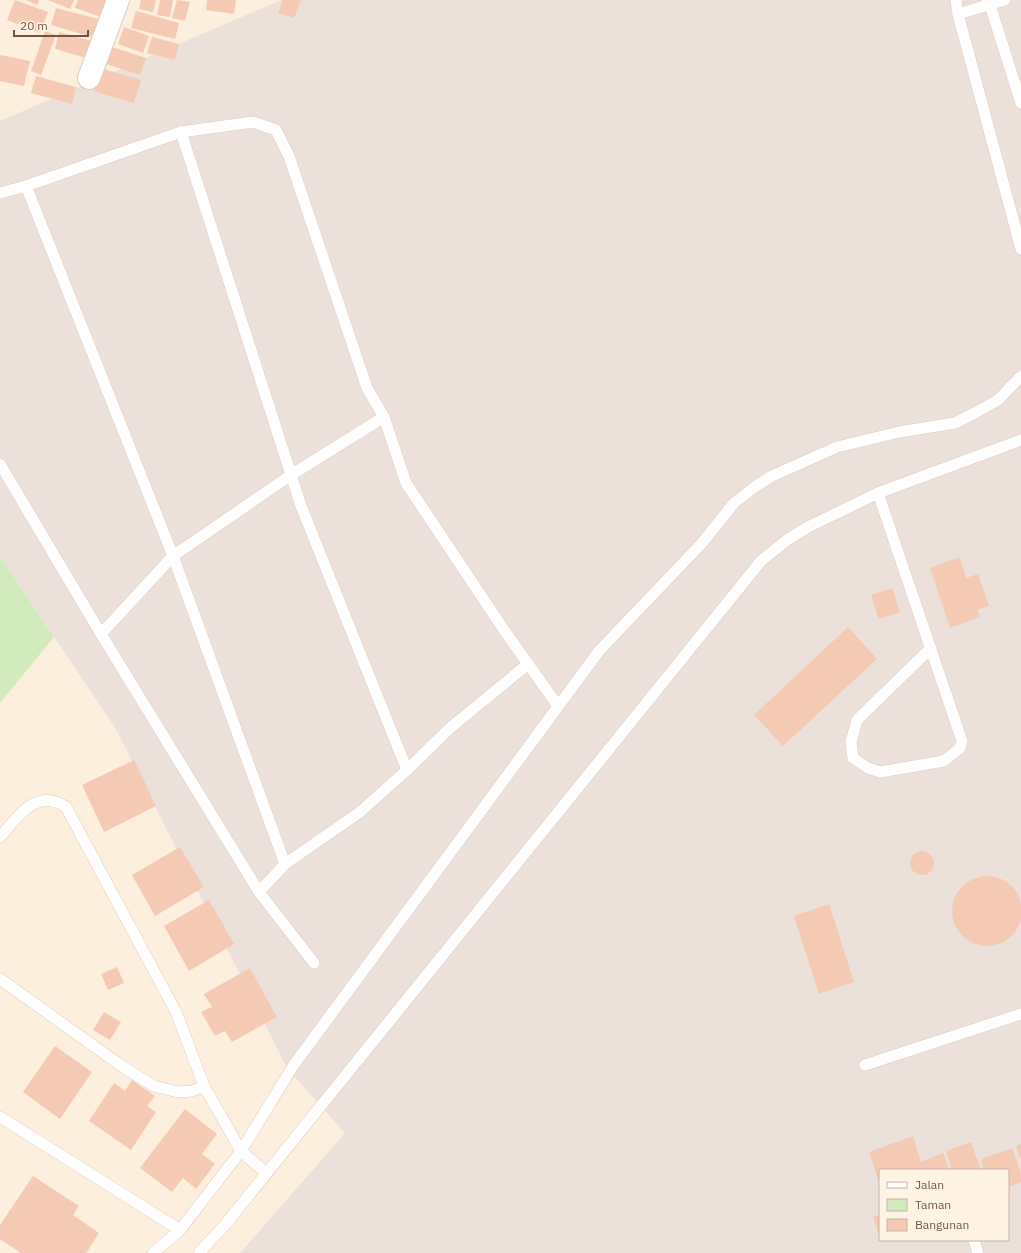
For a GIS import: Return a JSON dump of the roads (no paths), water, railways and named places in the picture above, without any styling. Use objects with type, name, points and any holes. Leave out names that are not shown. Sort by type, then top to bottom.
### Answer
[{"type":"street","points":[[88,78],[118,0]]},
{"type":"lane","points":[[956,0],[958,14],[1021,249]]},
{"type":"lane","points":[[958,14],[988,2],[1005,0]]},
{"type":"lane","points":[[988,2],[1021,103]]},
{"type":"lane","points":[[0,193],[26,186],[181,132],[253,122],[276,130],[289,156],[367,388],[384,417],[406,483],[504,630],[558,706]]},
{"type":"lane","points":[[181,132],[301,506],[407,770]]},
{"type":"lane","points":[[26,186],[173,556],[285,864]]},
{"type":"lane","points":[[153,1253],[180,1230],[241,1152],[293,1066],[599,651],[702,543],[734,503],[772,476],[837,447],[899,432],[955,423],[998,400],[1021,376]]},
{"type":"lane","points":[[101,634],[173,556],[291,475],[384,417]]},
{"type":"lane","points":[[199,1253],[224,1226],[761,561],[787,540],[808,527],[878,493],[1021,440]]},
{"type":"lane","points":[[0,464],[101,634],[259,892],[314,963]]},
{"type":"lane","points":[[878,493],[962,741],[960,748],[944,761],[880,772],[868,768],[853,758],[851,742],[857,720],[930,648]]},
{"type":"lane","points":[[259,892],[285,864],[360,812],[407,770],[450,728],[528,664]]},
{"type":"lane","points":[[0,837],[26,808],[37,802],[47,800],[58,802],[66,807],[176,1012],[204,1086],[241,1152],[266,1173]]},
{"type":"lane","points":[[0,979],[123,1067],[154,1086],[178,1092],[192,1092],[204,1086]]},
{"type":"lane","points":[[866,1064],[1021,1014]]},
{"type":"lane","points":[[0,1117],[180,1230]]},
{"type":"lane","points":[[974,1241],[978,1253]]}]
